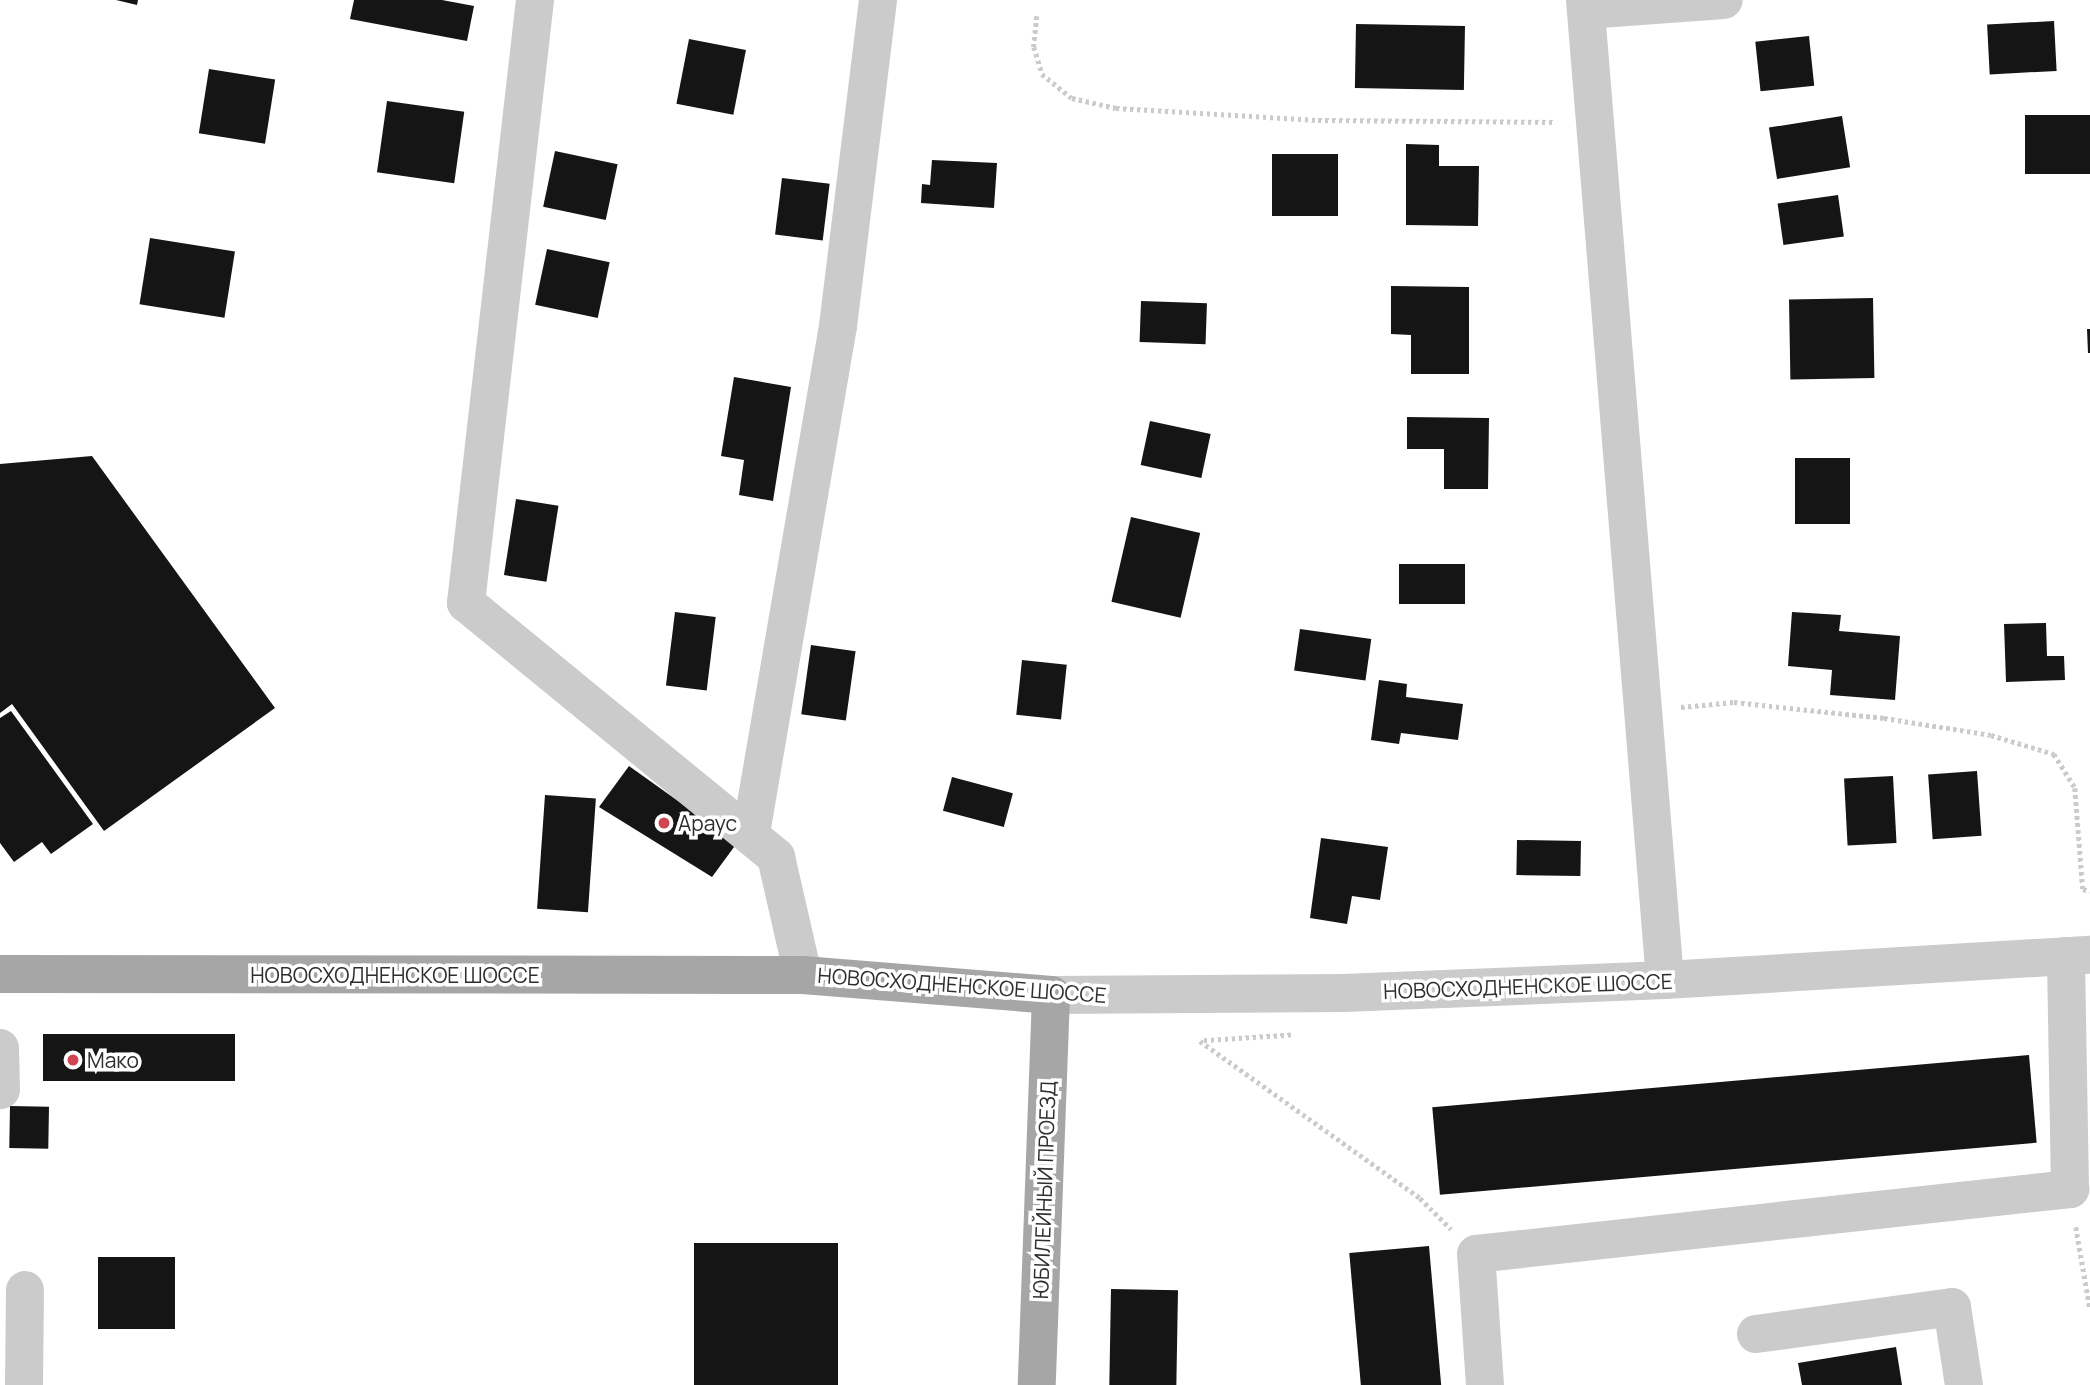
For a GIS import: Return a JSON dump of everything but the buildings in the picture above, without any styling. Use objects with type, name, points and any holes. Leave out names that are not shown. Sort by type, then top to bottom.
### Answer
[{"type":"main road","name":"НОВОСХОДНЕНСКОЕ ШОССЕ","points":[[0,974],[803,975],[1051,995]]},
{"type":"main road","name":"ЮБИЛЕЙНЫЙ ПРОЕЗД","points":[[1037,1385],[1051,995]]},
{"type":"street","points":[[535,0],[466,603],[751,833],[776,857],[803,975]]},
{"type":"street","points":[[751,833],[838,326],[878,0]]},
{"type":"street","points":[[1665,980],[1641,711],[1586,5],[1724,0]]},
{"type":"street","points":[[1485,1385],[1476,1254],[2070,1189],[2078,955]]},
{"type":"street","name":"НОВОСХОДНЕНСКОЕ ШОССЕ","points":[[1051,995],[1343,993],[1665,980],[2078,955]]},
{"type":"street","points":[[0,1046],[1,1090]]},
{"type":"street","points":[[24,1385],[25,1290]]},
{"type":"street","points":[[1756,1334],[1952,1307],[1964,1385]]},
{"type":"path","points":[[1037,16],[1034,47],[1042,74],[1072,98],[1116,108],[1318,120],[1595,122]]},
{"type":"path","points":[[1641,711],[1734,702],[1884,718],[1991,735],[2054,754],[2075,788],[2082,890],[2090,891]]},
{"type":"path","points":[[1297,1035],[1200,1041],[1420,1198],[1476,1254]]},
{"type":"path","points":[[2070,1189],[2090,1309]]},
{"type":"place","name":"Араус","points":[[664,823]]},
{"type":"place","name":"Мако","points":[[73,1060]]}]
